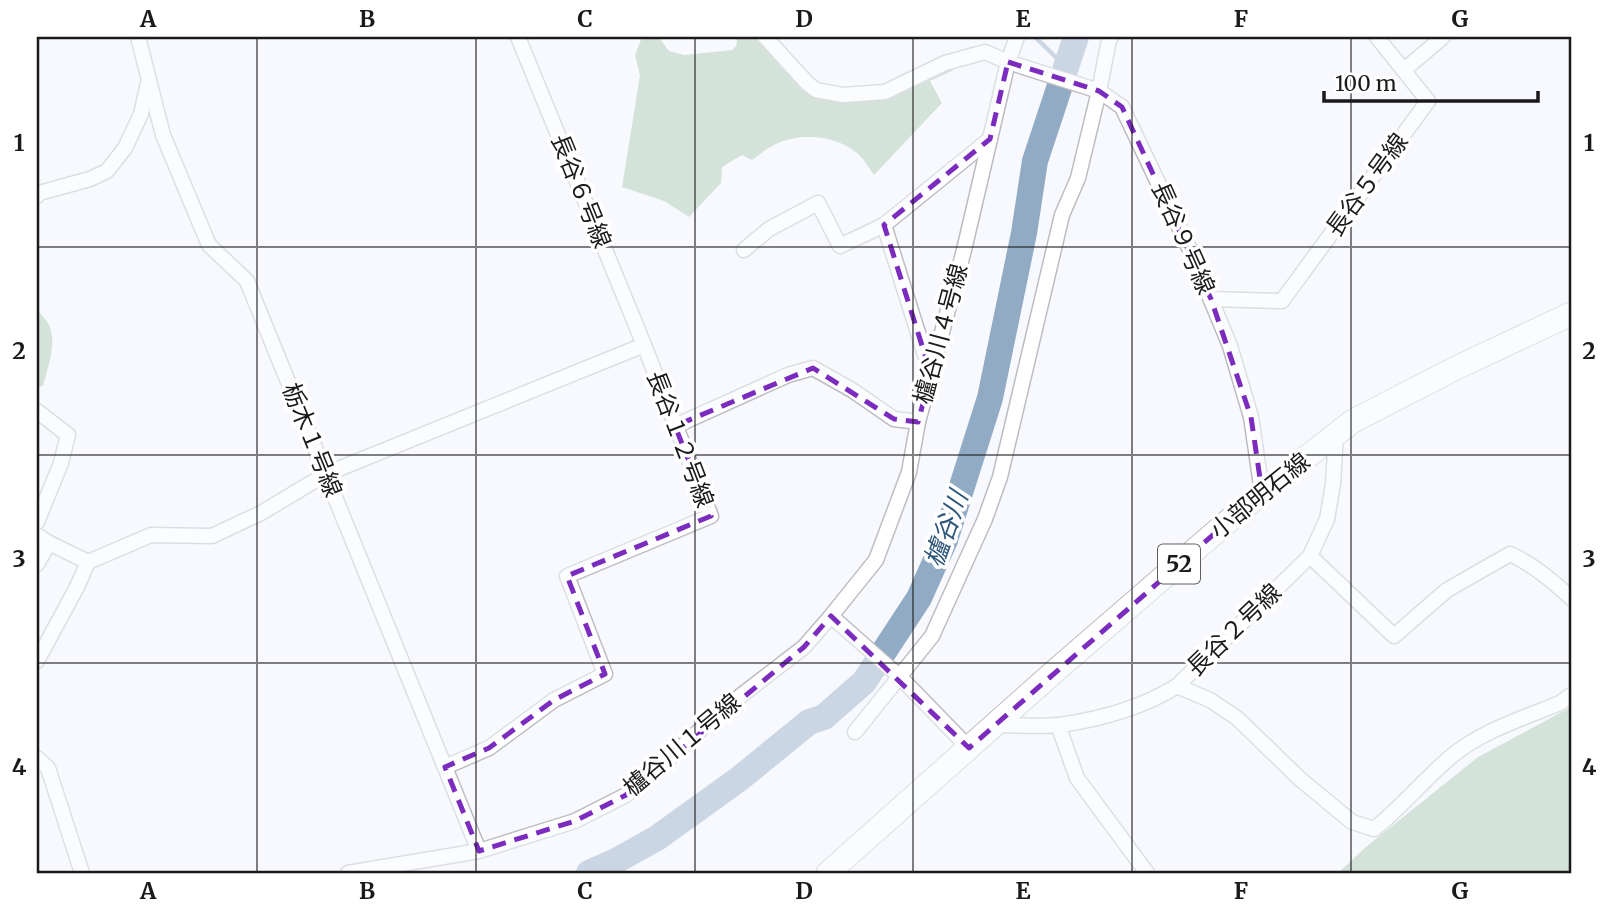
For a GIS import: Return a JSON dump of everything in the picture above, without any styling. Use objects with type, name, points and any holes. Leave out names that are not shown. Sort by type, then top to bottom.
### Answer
[{"type":"main road","name":"小部明石線","points":[[828,873],[1262,492],[1353,421],[1458,367],[1571,314]]},
{"type":"street","name":"栃木１号線","points":[[138,37],[163,135],[209,245],[247,281],[480,851]]},
{"type":"street","name":"長谷６号線","points":[[518,37],[644,345]]},
{"type":"street","name":"長谷９号線","points":[[765,37],[816,90],[843,95],[885,92],[945,63],[985,52],[1007,62],[1099,91],[1122,107],[1230,346],[1251,417],[1262,492]]},
{"type":"street","name":"櫨谷川４号線","points":[[831,616],[876,560],[909,472],[918,422],[964,250],[1007,62],[1017,37]]},
{"type":"street","points":[[855,732],[932,636],[985,519],[1000,477],[1062,215],[1078,178],[1111,37]]},
{"type":"street","name":"長谷５号線","points":[[1211,299],[1282,301],[1428,101],[1377,37]]},
{"type":"street","points":[[1404,69],[1443,37]]},
{"type":"street","points":[[37,196],[39,193],[107,172],[125,148],[141,114],[149,78]]},
{"type":"street","points":[[744,250],[769,229],[818,203],[840,246],[884,226],[989,139]]},
{"type":"street","points":[[884,226],[931,374]]},
{"type":"street","name":"長谷１２号線","points":[[88,562],[151,535],[212,537],[261,513],[326,474],[644,345],[711,516],[567,576],[605,674],[554,700],[489,748],[445,767]]},
{"type":"street","points":[[675,426],[788,375],[813,368],[852,390],[894,419],[918,422]]},
{"type":"street","points":[[37,411],[68,435],[61,463],[37,522]]},
{"type":"street","points":[[1336,435],[1333,484],[1327,519],[1310,556],[1394,636],[1447,590],[1510,554],[1522,559],[1571,598]]},
{"type":"street","points":[[37,564],[43,539],[88,562],[37,661]]},
{"type":"street","name":"長谷２号線","points":[[1310,556],[1177,685],[1237,718],[1300,779],[1352,822],[1374,830],[1453,755],[1481,737],[1560,703],[1571,695]]},
{"type":"street","points":[[831,616],[900,676],[969,748]]},
{"type":"street","name":"櫨谷川１号線","points":[[348,873],[480,851],[575,821],[626,794],[721,711],[804,647],[831,616]]},
{"type":"street","points":[[994,725],[1058,725],[1121,712],[1158,698],[1177,685]]},
{"type":"street","points":[[1058,725],[1077,778],[1147,873]]},
{"type":"street","points":[[37,758],[48,768],[82,873]]},
{"type":"highlighted area","points":[[1008,62],[1099,91],[1122,107],[1211,299],[1251,417],[1262,492],[969,748],[831,616],[804,647],[626,795],[575,821],[479,851],[445,767],[489,748],[554,700],[605,674],[567,576],[711,516],[675,426],[813,368],[894,419],[918,422],[931,374],[884,225],[990,139]]},
{"type":"green space","points":[[642,37],[660,37],[669,51],[684,55],[732,50],[736,46],[735,37],[759,37],[810,89],[842,102],[892,96],[919,78],[949,65],[954,70],[930,81],[942,103],[874,175],[857,153],[838,142],[817,137],[795,138],[774,145],[752,160],[742,155],[722,167],[721,183],[689,217],[664,201],[622,187],[640,75],[635,55]]},
{"type":"green space","points":[[37,309],[48,323],[52,338],[43,386],[37,387]]},
{"type":"green space","points":[[1571,707],[1571,873],[1338,873],[1367,846],[1478,757]]},
{"type":"waterway","points":[[1035,37],[1066,67]]},
{"type":"waterway","name":"櫨谷川","points":[[589,873],[657,838],[739,779],[809,722],[824,717],[864,682],[919,598],[945,540],[990,398],[1024,233],[1035,161],[1076,37]]}]
